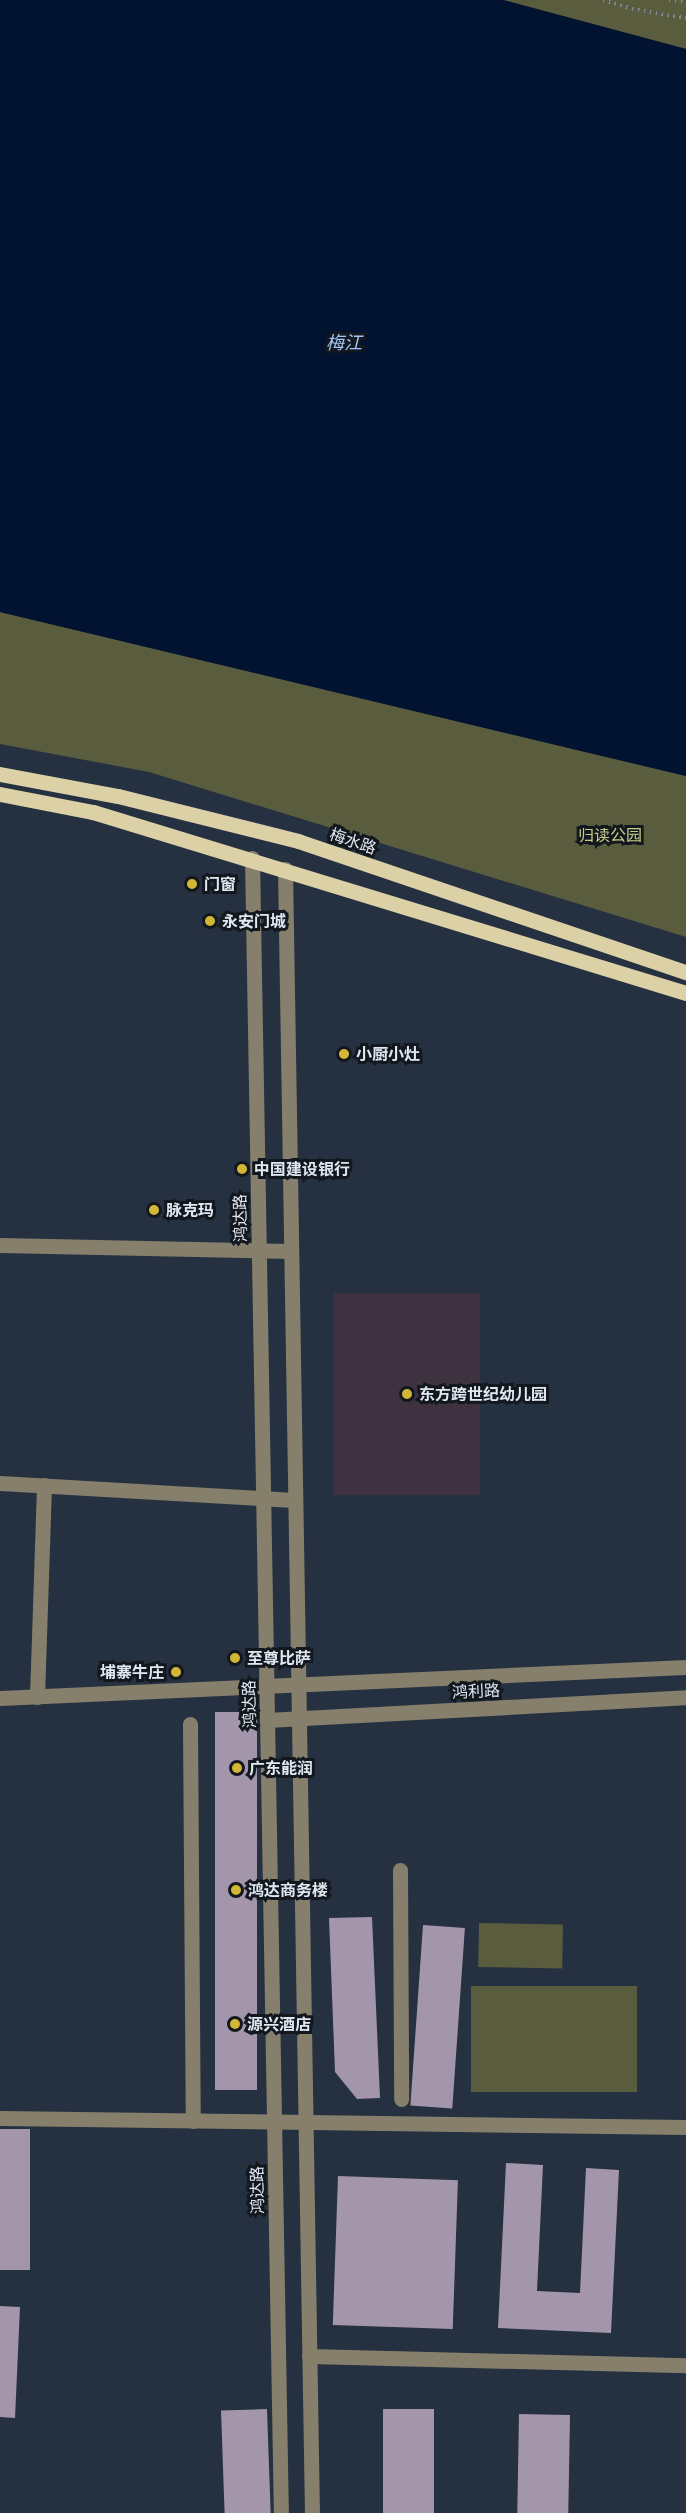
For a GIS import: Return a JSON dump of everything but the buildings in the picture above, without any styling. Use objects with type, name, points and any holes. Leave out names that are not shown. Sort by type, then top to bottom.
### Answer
[{"type":"main road","name":"梅水路","points":[[0,774],[118,795],[298,841],[686,972]]},
{"type":"main road","points":[[0,794],[93,812],[252,858],[686,993]]},
{"type":"street","name":"鸿达路","points":[[252,858],[281,2513]]},
{"type":"street","points":[[285,868],[312,2513]]},
{"type":"street","points":[[0,1245],[290,1251]]},
{"type":"street","points":[[0,1483],[294,1500]]},
{"type":"street","points":[[37,1697],[44,1485]]},
{"type":"street","name":"鸿利路","points":[[0,1698],[298,1688],[686,1668]]},
{"type":"street","name":"鸿利路","points":[[267,1720],[686,1697]]},
{"type":"street","points":[[190,1724],[193,2121]]},
{"type":"street","points":[[400,1870],[401,2099]]},
{"type":"street","points":[[0,2118],[686,2127]]},
{"type":"street","points":[[309,2356],[686,2366]]},
{"type":"path","points":[[603,0],[632,9],[686,18]]},
{"type":"path","points":[[669,0],[686,2]]},
{"type":"shaded area","name":"东方跨世纪幼儿园","points":[[334,1293],[480,1293],[480,1495],[334,1495]]},
{"type":"green space","points":[[503,0],[686,0],[686,49]]},
{"type":"green space","name":"归读公园","points":[[0,612],[686,776],[686,937],[149,772],[0,744]]},
{"type":"green space","points":[[479,1923],[563,1924],[562,1968],[478,1967]]},
{"type":"green space","points":[[471,1986],[637,1986],[637,2092],[471,2092]]},
{"type":"water","name":"梅江","points":[[0,0],[503,0],[686,49],[686,776],[0,612]]},
{"type":"place","name":"门窗","points":[[192,884]]},
{"type":"place","name":"永安门城","points":[[210,921]]},
{"type":"place","name":"小厨小灶","points":[[344,1054]]},
{"type":"place","name":"中国建设银行","points":[[242,1169]]},
{"type":"place","name":"脉克玛","points":[[154,1210]]},
{"type":"place","name":"东方跨世纪幼儿园","points":[[407,1394]]},
{"type":"place","name":"至尊比萨","points":[[235,1658]]},
{"type":"place","name":"埔寨牛庄","points":[[176,1672]]},
{"type":"place","name":"广东能润","points":[[237,1768]]},
{"type":"place","name":"鸿达商务楼","points":[[236,1890]]},
{"type":"place","name":"源兴酒店","points":[[235,2024]]}]
